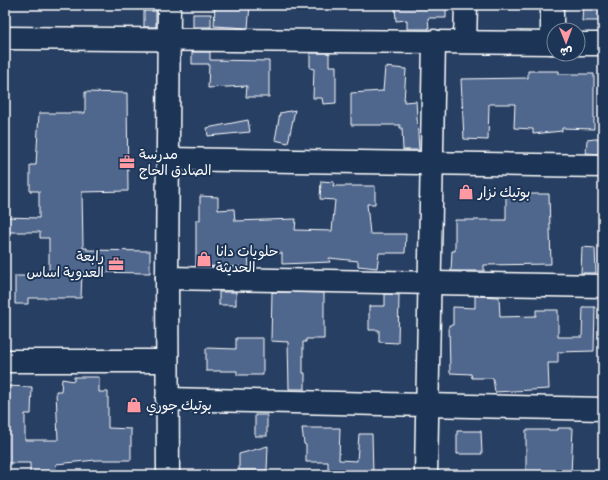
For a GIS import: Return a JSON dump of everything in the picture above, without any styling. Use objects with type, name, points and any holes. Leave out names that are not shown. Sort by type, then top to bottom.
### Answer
[{"type":"street","points":[[168,475],[166,278],[169,5]]},
{"type":"street","points":[[465,41],[466,5]]},
{"type":"street","points":[[552,5],[552,22]]},
{"type":"street","points":[[5,38],[168,41],[465,41],[546,44]]},
{"type":"street","points":[[426,475],[426,405],[434,42]]},
{"type":"street","points":[[586,44],[603,44]]},
{"type":"street","points":[[167,159],[432,162],[603,166]]},
{"type":"street","points":[[166,278],[603,286]]},
{"type":"street","points":[[5,361],[166,361]]},
{"type":"street","points":[[167,399],[603,409]]},
{"type":"building","points":[[215,5],[250,5],[248,28],[214,26]]},
{"type":"building","points":[[395,5],[446,5],[446,18],[428,18],[429,29],[407,29],[407,20],[396,21]]},
{"type":"building","points":[[583,5],[603,5],[603,21],[582,21]]},
{"type":"building","points":[[144,11],[156,11],[156,27],[144,27]]},
{"type":"building","points":[[193,14],[211,14],[211,27],[193,27]]},
{"type":"building","points":[[192,52],[210,52],[210,60],[269,61],[269,97],[246,97],[247,86],[208,88],[209,64],[192,64]]},
{"type":"building","points":[[310,53],[329,53],[329,66],[336,66],[336,103],[323,104],[322,98],[313,98],[314,69],[310,68]]},
{"type":"building","points":[[385,67],[406,69],[404,102],[416,101],[419,150],[403,150],[402,128],[400,128],[400,125],[351,125],[351,93],[383,91]]},
{"type":"building","points":[[528,71],[559,71],[559,74],[594,74],[594,129],[562,128],[562,131],[533,134],[533,129],[514,128],[515,104],[489,104],[488,140],[464,139],[461,79],[528,78]]},
{"type":"building","points":[[85,92],[127,93],[128,191],[82,192],[83,248],[87,248],[87,250],[150,251],[150,273],[82,272],[81,298],[28,298],[28,304],[15,304],[15,276],[49,276],[49,238],[40,238],[40,232],[5,232],[5,217],[39,218],[39,191],[30,191],[30,165],[36,165],[39,113],[85,113]]},
{"type":"building","points":[[295,110],[288,143],[275,140],[280,113]]},
{"type":"building","points":[[248,120],[250,132],[208,136],[207,128]]},
{"type":"building","points":[[603,138],[603,154],[586,153],[587,140]]},
{"type":"building","points":[[321,181],[334,182],[333,186],[375,186],[375,204],[367,204],[370,234],[406,234],[405,253],[379,253],[377,268],[358,266],[358,261],[329,258],[330,262],[282,264],[282,253],[248,254],[249,267],[196,266],[196,220],[200,220],[200,196],[218,197],[218,210],[234,209],[235,221],[296,219],[295,230],[332,231],[335,200],[320,199]]},
{"type":"building","points":[[506,194],[549,194],[551,264],[484,265],[484,271],[451,271],[452,251],[455,251],[455,220],[506,220]]},
{"type":"building","points":[[582,247],[595,248],[596,273],[581,273]]},
{"type":"building","points":[[219,292],[236,292],[236,305],[219,305]]},
{"type":"building","points":[[272,292],[324,293],[324,339],[306,339],[306,342],[303,342],[303,373],[305,373],[305,389],[289,389],[288,342],[271,341]]},
{"type":"building","points":[[385,294],[399,295],[398,343],[379,342],[379,330],[369,330],[369,306],[385,306]]},
{"type":"building","points":[[475,296],[499,297],[500,317],[536,316],[536,310],[558,310],[558,337],[582,337],[583,307],[595,307],[594,351],[558,352],[558,363],[548,363],[549,389],[495,392],[493,378],[472,378],[471,374],[450,373],[449,325],[453,325],[453,307],[475,308]]},
{"type":"building","points":[[236,338],[263,338],[263,375],[237,375],[237,371],[206,371],[206,348],[236,349]]},
{"type":"building","points":[[74,377],[99,377],[99,392],[108,392],[108,428],[131,429],[131,460],[96,460],[56,464],[55,475],[30,475],[30,463],[5,463],[5,386],[32,387],[31,414],[25,414],[25,440],[58,440],[56,391],[61,391],[62,379],[74,381]]},
{"type":"building","points":[[255,415],[267,415],[267,436],[255,436]]},
{"type":"building","points":[[302,428],[340,428],[339,460],[357,461],[359,434],[372,434],[373,475],[345,475],[345,473],[328,472],[328,462],[306,462],[306,445],[304,444]]},
{"type":"building","points":[[558,428],[573,428],[571,475],[526,475],[526,430],[558,430]]},
{"type":"building","points":[[457,431],[481,431],[482,454],[457,454]]},
{"type":"building","points":[[268,446],[267,470],[239,470],[239,454]]},
{"type":"place","name":"مدرسة الصادق الحاج","points":[[127,162]]},
{"type":"place","name":"بوتيك نزار","points":[[466,192]]},
{"type":"place","name":"حلويات دانا الحديثة","points":[[204,259]]},
{"type":"place","name":"رابعة العدوية اساس","points":[[116,264]]},
{"type":"place","name":"بوتيك جوري","points":[[134,405]]}]
